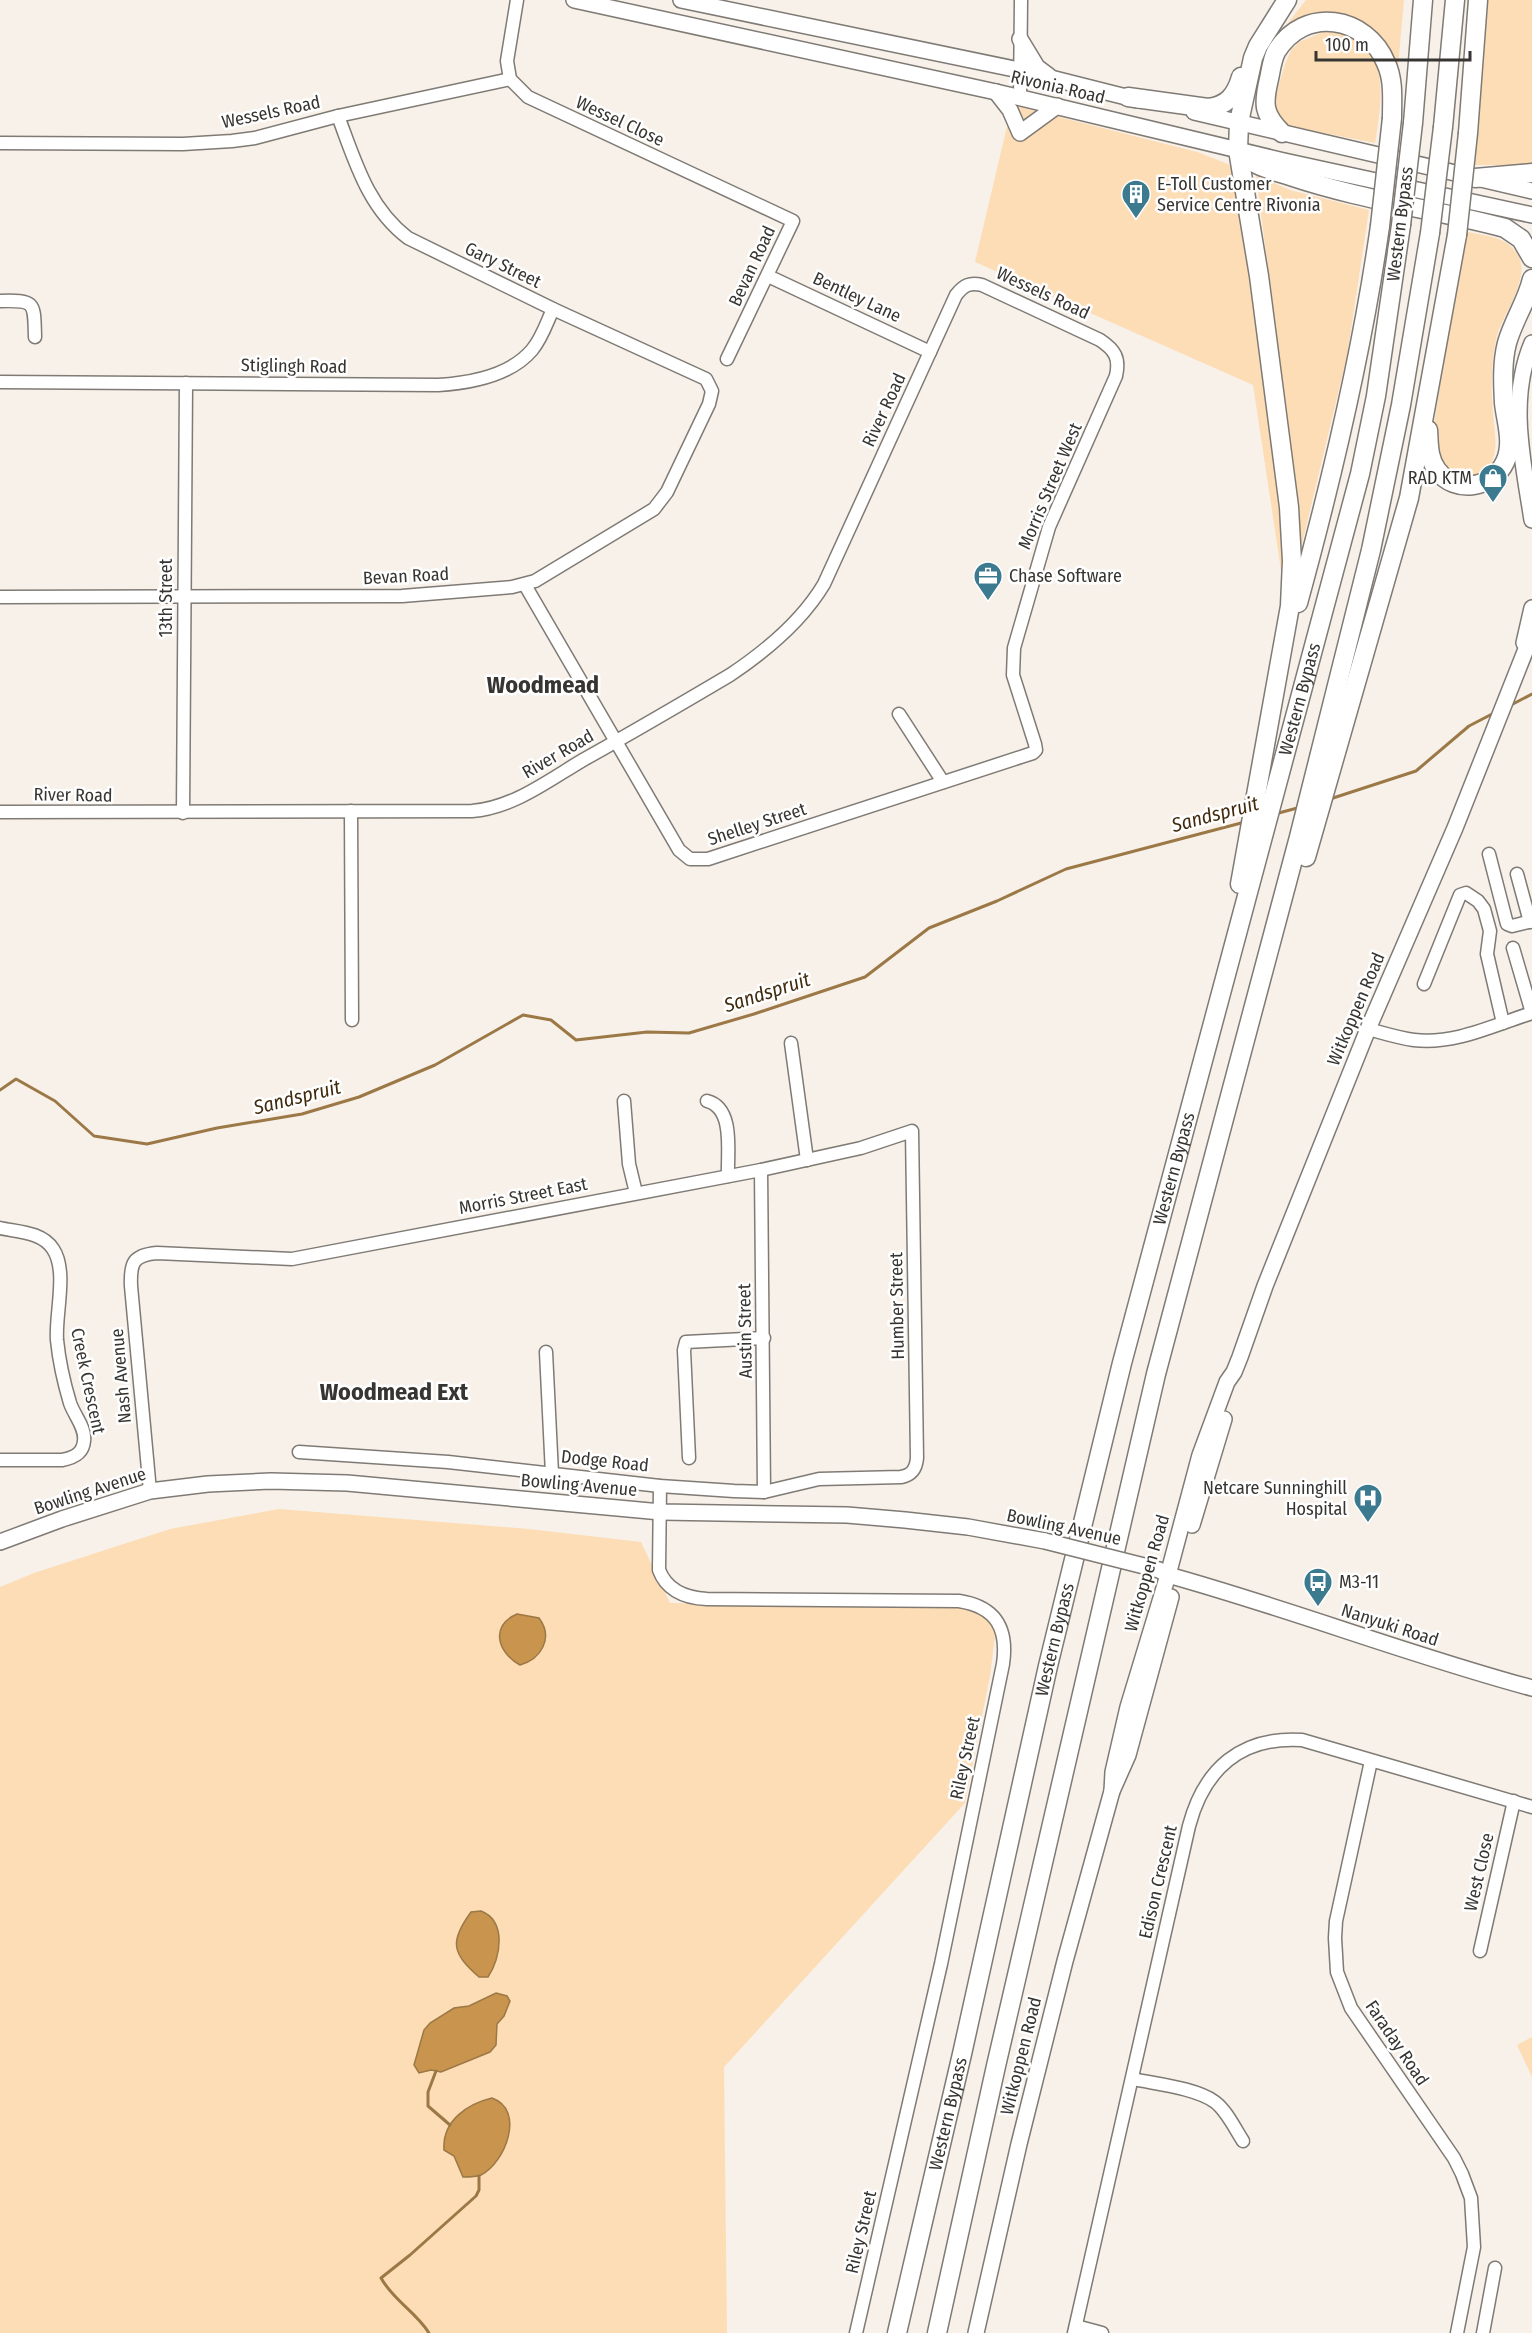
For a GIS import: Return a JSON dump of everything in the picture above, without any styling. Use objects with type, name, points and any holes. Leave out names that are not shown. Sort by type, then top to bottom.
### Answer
[{"type":"highway","name":"Western Bypass","points":[[897,2333],[1048,1666],[1122,1363],[1212,1024],[1254,848],[1280,767],[1360,474],[1376,396],[1401,225],[1413,123],[1423,0]]},
{"type":"highway","name":"Western Bypass","points":[[937,2333],[998,2054],[1156,1374],[1245,1040],[1272,975],[1326,760],[1401,405],[1430,233],[1455,0]]},
{"type":"highway","points":[[1326,760],[1409,498],[1457,235],[1468,133],[1478,0]]},
{"type":"highway","points":[[1128,97],[1208,108],[1225,103],[1237,90],[1251,45],[1283,5]]},
{"type":"highway","points":[[1254,848],[1261,766],[1291,595],[1291,530],[1260,287],[1238,150],[1239,122],[1253,58],[1283,5]]},
{"type":"highway","points":[[1276,682],[1351,391],[1367,312],[1380,226],[1392,118],[1391,77],[1379,49],[1371,38],[1349,25],[1324,22],[1304,28],[1292,35],[1276,52],[1266,91],[1265,110],[1273,124],[1282,133]]},
{"type":"highway","points":[[1238,150],[1244,157],[1260,166],[1346,193],[1506,228],[1521,239],[1532,258]]},
{"type":"highway","points":[[1475,177],[1532,173]]},
{"type":"highway","points":[[1427,405],[1429,451],[1437,470],[1454,483],[1474,486],[1485,483],[1496,475],[1505,462],[1510,439],[1504,403],[1505,353],[1532,279]]},
{"type":"main road","name":"Rivonia Road","points":[[574,0],[996,92],[1238,150],[1529,215]]},
{"type":"main road","name":"Rivonia Road","points":[[681,0],[1019,70],[1532,191]]},
{"type":"main road","points":[[1020,39],[1037,67],[1053,79]]},
{"type":"main road","points":[[996,92],[1010,110],[1020,133],[1057,106]]},
{"type":"main road","points":[[1532,343],[1521,378],[1518,407],[1532,520]]},
{"type":"main road","name":"Witkoppen Road","points":[[1519,665],[1532,608]]},
{"type":"main road","name":"Witkoppen Road","points":[[976,2333],[1065,1961],[1112,1791],[1128,1755],[1166,1571],[1200,1455],[1368,1029],[1490,742],[1532,634]]},
{"type":"main road","name":"Bowling Avenue","points":[[0,1542],[62,1519],[150,1491],[208,1484],[271,1481],[347,1483],[661,1512],[847,1515],[882,1518],[968,1527],[1045,1541],[1166,1571]]},
{"type":"main road","name":"Nanyuki Road","points":[[1166,1571],[1303,1607],[1411,1644],[1532,1680]]},
{"type":"main road","name":"Nanyuki Road","points":[[1166,1571],[1466,1670],[1532,1688]]},
{"type":"street","points":[[510,79],[507,62],[518,0]]},
{"type":"street","points":[[1020,98],[1021,0]]},
{"type":"street","name":"Wessels Road","points":[[0,143],[217,142],[255,138],[339,116],[510,79]]},
{"type":"street","name":"Wessel Close","points":[[510,79],[536,102],[793,221]]},
{"type":"street","name":"Gary Street","points":[[339,116],[370,195],[378,208],[399,231],[418,244],[553,309],[701,376],[711,385]]},
{"type":"street","name":"Bevan Road","points":[[727,359],[793,221]]},
{"type":"street","name":"Bentley Lane","points":[[768,276],[930,352]]},
{"type":"street","name":"Wessels Road","points":[[930,352],[956,295],[964,287],[975,283],[1108,345],[1118,359],[1116,376]]},
{"type":"street","points":[[0,301],[25,300],[29,303],[34,313],[35,337]]},
{"type":"street","name":"Stiglingh Road","points":[[0,382],[438,385],[465,382],[503,371],[522,359],[539,340],[553,309]]},
{"type":"street","name":"River Road","points":[[0,812],[472,811],[495,808],[515,800],[748,664],[807,609],[824,584],[930,352]]},
{"type":"street","name":"Morris Street West","points":[[1036,750],[1013,675],[1014,648],[1049,527],[1116,376]]},
{"type":"street","name":"13th Street","points":[[183,813],[186,383]]},
{"type":"street","name":"Bevan Road","points":[[0,597],[402,596],[525,585],[654,509],[667,492],[709,404],[711,385]]},
{"type":"street","name":"Shelley Street","points":[[525,585],[679,850],[690,859],[708,859],[1034,753],[1036,750]]},
{"type":"street","points":[[899,714],[943,782]]},
{"type":"street","points":[[351,812],[352,1020]]},
{"type":"street","points":[[1489,854],[1507,924],[1512,926],[1531,921],[1518,874]]},
{"type":"street","points":[[1424,984],[1460,895],[1467,893],[1484,909],[1490,931],[1487,954],[1503,1023]]},
{"type":"street","points":[[1368,1029],[1412,1040],[1426,1041],[1453,1038],[1532,1013],[1513,948]]},
{"type":"street","points":[[791,1043],[807,1160]]},
{"type":"street","points":[[714,1100],[726,1119],[729,1176]]},
{"type":"street","points":[[624,1101],[629,1164],[636,1193]]},
{"type":"street","name":"Morris Street East","points":[[136,1259],[157,1254],[292,1259],[761,1170],[861,1148],[912,1131]]},
{"type":"street","name":"Humber Street","points":[[905,1476],[913,1472],[917,1458],[912,1131]]},
{"type":"street","name":"Austin Street","points":[[761,1170],[764,1492]]},
{"type":"street","name":"Creek Crescent","points":[[0,1228],[36,1235],[50,1245],[58,1257],[60,1270],[58,1349],[70,1401],[85,1440],[80,1452],[62,1460],[0,1460]]},
{"type":"street","name":"Nash Avenue","points":[[136,1259],[130,1272],[150,1491]]},
{"type":"street","points":[[689,1458],[684,1350],[686,1342],[764,1338]]},
{"type":"street","points":[[546,1352],[552,1474]]},
{"type":"street","name":"Dodge Road","points":[[299,1452],[448,1462],[660,1486],[764,1492],[819,1479],[905,1476]]},
{"type":"street","name":"Riley Street","points":[[660,1486],[659,1570],[665,1582],[677,1593],[707,1599],[960,1601],[984,1609],[997,1621],[1004,1636],[1003,1664],[941,1964],[856,2333]]},
{"type":"street","name":"Edison Crescent","points":[[1075,2330],[1192,1812],[1215,1771],[1240,1751],[1257,1744],[1285,1739],[1302,1740],[1532,1807]]},
{"type":"street","name":"Faraday Road","points":[[1371,1761],[1336,1921],[1337,1972],[1351,2008],[1443,2142],[1468,2187],[1474,2214],[1474,2247],[1457,2333]]},
{"type":"street","name":"West Close","points":[[1480,1951],[1514,1801]]},
{"type":"street","points":[[1133,2079],[1189,2092],[1216,2103],[1243,2141]]},
{"type":"street","points":[[1483,2333],[1495,2268]]},
{"type":"street","points":[[1075,2330],[1102,2333]]},
{"type":"shaded area","points":[[1306,0],[1404,0],[1397,78],[1387,52],[1378,37],[1372,30],[1353,19],[1334,14],[1328,15],[1281,32]]},
{"type":"shaded area","points":[[1485,0],[1532,0],[1532,165],[1470,165]]},
{"type":"shaded area","points":[[1323,32],[1345,35],[1361,43],[1372,55],[1378,70],[1380,87],[1375,143],[1283,125],[1275,110],[1275,98],[1291,50],[1299,42]]},
{"type":"shaded area","points":[[1012,105],[1197,152],[1228,164],[1235,171],[1283,509],[1284,590],[1253,385],[975,262]]},
{"type":"shaded area","points":[[1256,175],[1290,190],[1369,210],[1347,356],[1301,548],[1284,393]]},
{"type":"shaded area","points":[[1464,231],[1503,241],[1515,250],[1521,266],[1518,287],[1499,331],[1494,349],[1492,404],[1495,448],[1492,463],[1484,472],[1466,478],[1443,472],[1432,437]]},
{"type":"shaded area","points":[[279,1509],[529,1529],[641,1542],[670,1603],[974,1605],[996,1629],[990,1676],[965,1803],[724,2067],[727,2333],[0,2333],[0,1587],[34,1573],[170,1529]]},
{"type":"shaded area","points":[[517,1614],[539,1618],[545,1633],[543,1647],[539,1653],[520,1665],[506,1653],[500,1639],[503,1625]]},
{"type":"shaded area","points":[[481,1911],[495,1923],[498,1931],[496,1960],[488,1977],[479,1977],[470,1969],[463,1961],[457,1947],[459,1931],[464,1922],[471,1912]]},
{"type":"shaded area","points":[[496,1993],[507,1996],[510,2001],[504,2016],[497,2024],[496,2045],[490,2052],[441,2072],[431,2070],[419,2073],[414,2065],[424,2030],[430,2023],[454,2008],[469,2006]]},
{"type":"shaded area","points":[[1532,2037],[1532,2077],[1517,2045]]},
{"type":"shaded area","points":[[492,2098],[502,2104],[508,2113],[510,2124],[504,2149],[490,2169],[475,2177],[463,2177],[454,2156],[444,2150],[447,2130],[465,2109]]},
{"type":"waterway","name":"Sandspruit","points":[[1511,705],[1532,694]]},
{"type":"waterway","name":"Sandspruit","points":[[1330,799],[1416,771],[1469,726],[1494,713]]},
{"type":"waterway","name":"Sandspruit","points":[[1275,814],[1301,807]]},
{"type":"waterway","name":"Sandspruit","points":[[0,1090],[16,1079],[55,1101],[94,1136],[147,1144],[217,1128],[302,1114],[359,1097],[435,1065],[523,1015],[551,1020],[576,1040],[647,1032],[689,1033],[865,977],[929,928],[997,901],[1066,869],[1245,822]]},
{"type":"waterway","points":[[436,2071],[428,2092],[428,2106],[450,2125]]},
{"type":"waterway","points":[[429,2333],[381,2278],[476,2196],[479,2190],[479,2176]]},
{"type":"place","name":"E-Toll Customer Service Centre Rivonia","points":[[1136,220]]},
{"type":"place","name":"RAD KTM","points":[[1493,504]]},
{"type":"place","name":"Chase Software","points":[[988,602]]},
{"type":"place","name":"Netcare Sunninghill Hospital","points":[[1368,1524]]},
{"type":"place","name":"M3-11","points":[[1318,1608]]},
{"type":"district","name":"Woodmead","points":[[543,685]]},
{"type":"district","name":"Woodmead Ext","points":[[394,1392]]}]
